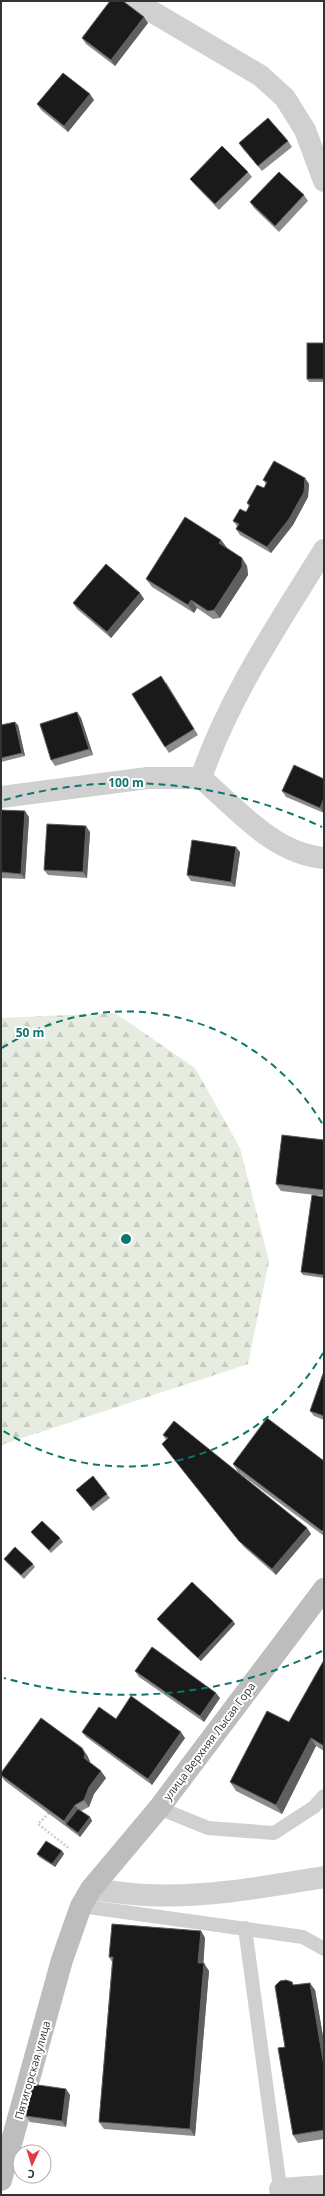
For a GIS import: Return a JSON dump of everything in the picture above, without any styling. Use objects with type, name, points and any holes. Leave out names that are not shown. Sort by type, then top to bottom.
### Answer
[{"type":"street","points":[[134,1],[261,76],[285,98],[305,130],[324,181]]},
{"type":"street","points":[[201,778],[210,752],[254,664],[324,550]]},
{"type":"street","points":[[1,797],[148,778],[201,778],[266,835],[291,850],[324,858]]},
{"type":"street","name":"улица Верхняя Лысая Гора","points":[[62,1960],[86,1898],[159,1808],[324,1589]]},
{"type":"street","points":[[86,1898],[242,1891],[324,1877]]},
{"type":"street","name":"Пятигорская улица","points":[[1,2180],[62,1960]]},
{"type":"street","points":[[280,2192],[324,2186]]},
{"type":"lane","points":[[159,1808],[208,1828],[274,1833],[314,1807],[324,1796]]},
{"type":"lane","points":[[86,1898],[156,1918],[245,1928],[303,1937],[324,1949]]},
{"type":"lane","points":[[245,1928],[280,2192]]},
{"type":"path","points":[[49,1813],[38,1824],[70,1849]]},
{"type":"green space","points":[[115,1013],[195,1068],[240,1148],[269,1261],[248,1364],[1,1445],[1,1018]]},
{"type":"building","points":[[110,1],[123,1],[144,17],[111,60],[82,38]]},
{"type":"building","points":[[63,73],[90,94],[64,126],[37,104]]},
{"type":"building","points":[[268,118],[288,141],[258,166],[239,143]]},
{"type":"building","points":[[222,146],[248,172],[215,204],[190,179]]},
{"type":"building","points":[[279,172],[304,195],[275,226],[250,202]]},
{"type":"building","points":[[307,343],[324,343],[324,379],[307,379]]},
{"type":"building","points":[[274,461],[305,478],[304,492],[289,519],[267,547],[236,529],[239,524],[233,521],[240,509],[246,512],[250,505],[247,503],[257,485],[264,488],[267,482],[263,480]]},
{"type":"building","points":[[185,517],[221,540],[219,543],[242,558],[242,567],[214,610],[208,611],[191,600],[188,605],[146,579]]},
{"type":"building","points":[[106,564],[140,593],[107,632],[73,603]]},
{"type":"building","points":[[161,676],[194,729],[165,747],[132,694]]},
{"type":"building","points":[[77,712],[89,749],[51,760],[40,724]]},
{"type":"building","points":[[15,722],[22,753],[1,758],[1,725]]},
{"type":"building","points":[[294,765],[324,779],[324,798],[320,808],[282,791]]},
{"type":"building","points":[[1,810],[25,811],[21,874],[1,872]]},
{"type":"building","points":[[47,824],[86,826],[83,872],[44,870]]},
{"type":"building","points":[[192,840],[236,847],[231,882],[187,875]]},
{"type":"building","points":[[282,1135],[324,1140],[324,1190],[276,1184]]},
{"type":"building","points":[[312,1195],[324,1197],[324,1275],[301,1272]]},
{"type":"building","points":[[324,1371],[324,1416],[310,1411]]},
{"type":"building","points":[[267,1418],[324,1461],[324,1529],[322,1531],[233,1464]]},
{"type":"building","points":[[174,1421],[307,1528],[272,1569],[239,1541],[162,1444],[168,1438],[163,1435]]},
{"type":"building","points":[[93,1476],[107,1494],[91,1507],[76,1490]]},
{"type":"building","points":[[42,1521],[60,1538],[49,1550],[31,1532]]},
{"type":"building","points":[[15,1547],[33,1564],[21,1575],[4,1559]]},
{"type":"building","points":[[192,1582],[233,1621],[198,1658],[157,1619]]},
{"type":"building","points":[[152,1647],[216,1693],[200,1716],[135,1671]]},
{"type":"building","points":[[324,1660],[324,1746],[311,1738],[276,1805],[230,1782],[267,1711],[289,1722]]},
{"type":"building","points":[[131,1696],[181,1732],[148,1779],[82,1732],[99,1707],[116,1719]]},
{"type":"building","points":[[41,1718],[82,1748],[85,1754],[84,1758],[101,1771],[89,1787],[84,1800],[75,1805],[64,1821],[1,1775]]},
{"type":"building","points":[[78,1809],[90,1817],[78,1833],[66,1824]]},
{"type":"building","points":[[46,1841],[62,1851],[52,1864],[37,1854]]},
{"type":"building","points":[[112,1924],[201,1931],[198,1963],[204,1963],[190,2129],[99,2122],[113,1957],[109,1957]]},
{"type":"building","points":[[286,1980],[292,1982],[293,1985],[310,1983],[324,2066],[324,2130],[293,2135],[278,2048],[285,2047],[275,1986],[280,1981]]},
{"type":"building","points":[[31,2084],[66,2089],[62,2121],[26,2116]]}]
